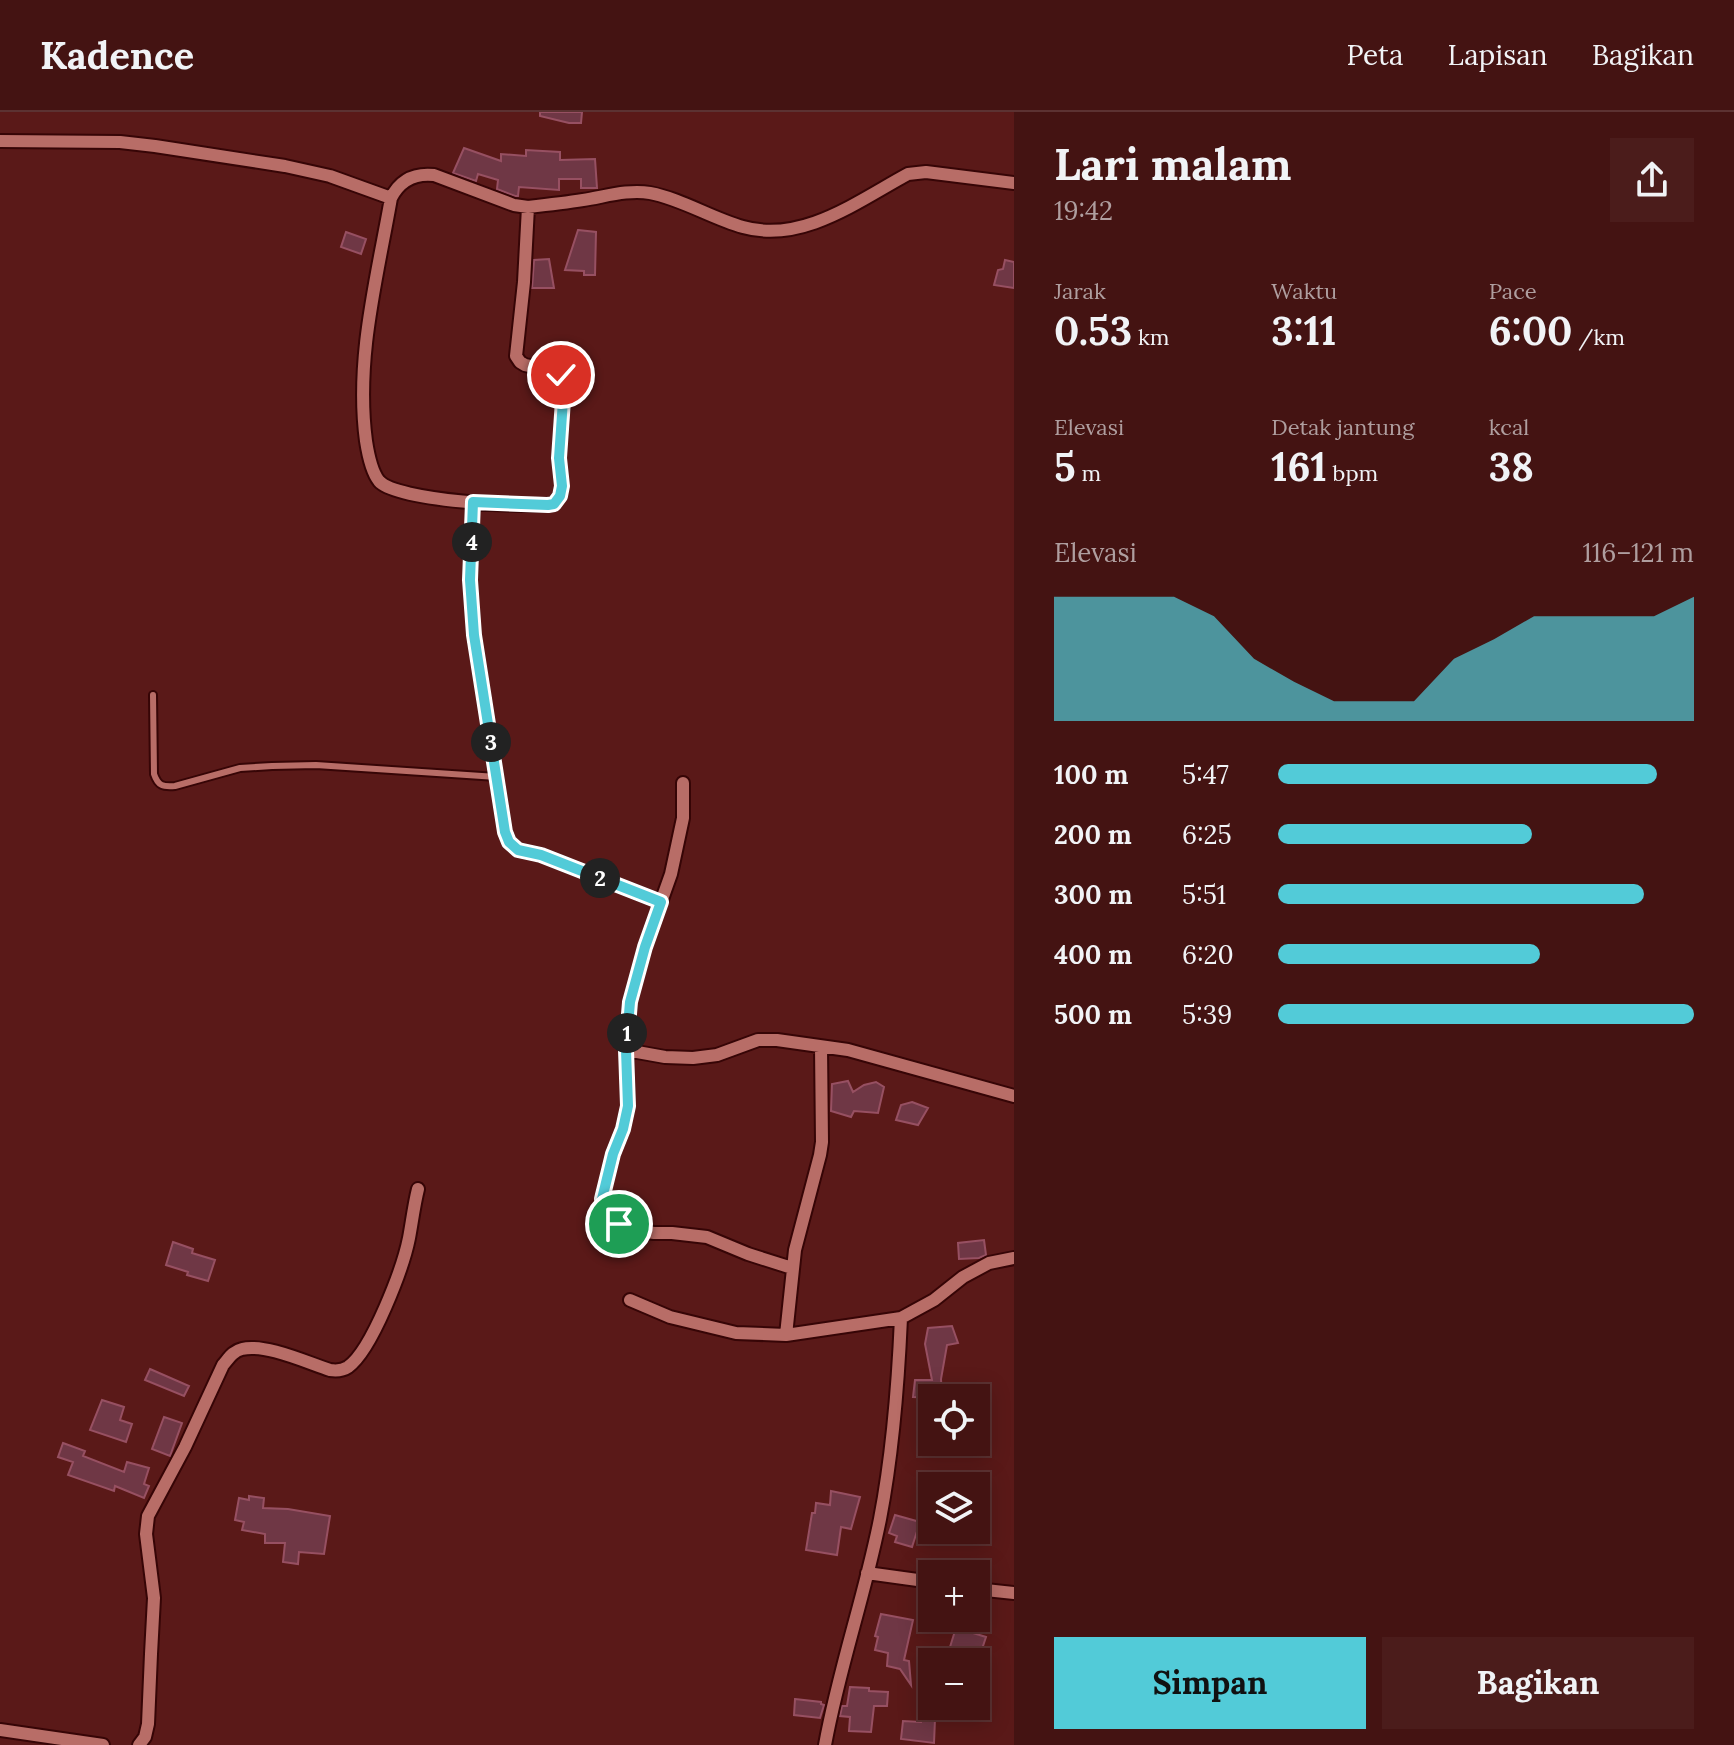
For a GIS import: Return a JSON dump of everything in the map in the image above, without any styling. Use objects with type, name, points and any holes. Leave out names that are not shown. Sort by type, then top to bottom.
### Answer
[{"type":"street","points":[[0,141],[120,142],[155,146],[285,166],[330,176],[391,198]]},
{"type":"street","points":[[528,207],[516,356],[525,365],[559,372],[563,379],[559,458],[562,491],[554,504],[548,505],[428,498],[381,484],[372,469],[363,423],[364,352],[391,198],[397,188],[415,175],[451,181],[514,205],[528,207],[630,192],[649,193],[744,227],[768,232],[818,222],[917,172],[1014,183]]},
{"type":"street","points":[[473,502],[470,580],[473,621],[505,832],[512,846],[518,850],[541,855],[661,902]]},
{"type":"street","points":[[683,783],[683,818],[671,874],[632,992],[626,1050],[628,1106],[602,1199],[604,1208],[612,1219],[632,1230],[707,1237],[792,1268]]},
{"type":"street","points":[[626,1050],[693,1058],[717,1055],[758,1040],[777,1040],[848,1050],[1014,1096]]},
{"type":"street","points":[[786,1335],[792,1268],[822,1142],[821,1047]]},
{"type":"street","points":[[139,1745],[148,1724],[154,1598],[146,1534],[149,1511],[185,1447],[230,1355],[239,1349],[252,1348],[339,1371],[354,1362],[367,1346],[385,1308],[409,1241],[418,1189]]},
{"type":"street","points":[[630,1300],[670,1317],[736,1333],[786,1335],[901,1318],[989,1263],[1014,1258]]},
{"type":"street","points":[[825,1745],[880,1520],[896,1414],[901,1318]]},
{"type":"street","points":[[867,1573],[918,1580]]},
{"type":"street","points":[[990,1590],[1014,1593]]},
{"type":"street","points":[[0,1730],[103,1745]]},
{"type":"lane","points":[[153,695],[154,774],[164,787],[240,768],[272,766],[316,765],[497,777]]},
{"type":"building","points":[[540,112],[582,112],[581,123],[540,116]]},
{"type":"building","points":[[464,148],[501,161],[501,154],[526,156],[526,150],[560,152],[560,160],[595,159],[597,188],[581,188],[581,179],[559,179],[559,190],[519,187],[518,196],[515,196],[497,189],[498,180],[478,174],[476,181],[453,173]]},
{"type":"building","points":[[578,230],[596,232],[595,275],[565,270]]},
{"type":"building","points":[[346,232],[366,239],[361,254],[341,247]]},
{"type":"building","points":[[549,259],[554,288],[532,288],[534,260]]},
{"type":"building","points":[[1005,260],[1014,262],[1014,288],[994,285]]},
{"type":"building","points":[[848,1081],[853,1092],[876,1082],[884,1087],[878,1113],[854,1111],[851,1117],[831,1111],[832,1084]]},
{"type":"building","points":[[912,1102],[928,1108],[918,1125],[896,1120],[901,1105]]},
{"type":"building","points":[[984,1240],[986,1255],[959,1259],[958,1243]]},
{"type":"building","points":[[173,1242],[193,1249],[192,1253],[215,1260],[208,1281],[166,1265]]},
{"type":"building","points":[[952,1326],[958,1343],[947,1345],[941,1384],[918,1384],[918,1397],[913,1397],[915,1380],[932,1380],[925,1344],[928,1328]]},
{"type":"building","points":[[150,1369],[189,1386],[184,1396],[145,1380]]},
{"type":"building","points":[[102,1400],[124,1407],[120,1420],[132,1424],[126,1442],[90,1430]]},
{"type":"building","points":[[164,1417],[182,1423],[170,1456],[152,1449]]},
{"type":"building","points":[[63,1443],[85,1451],[83,1456],[124,1472],[127,1462],[149,1468],[144,1484],[149,1486],[144,1498],[115,1486],[114,1491],[68,1475],[73,1462],[58,1457]]},
{"type":"building","points":[[831,1491],[860,1497],[851,1529],[841,1527],[837,1555],[806,1550],[816,1503],[830,1505]]},
{"type":"building","points":[[249,1496],[264,1498],[263,1508],[330,1516],[324,1554],[299,1552],[298,1564],[283,1562],[285,1543],[265,1543],[265,1534],[242,1530],[244,1522],[235,1520],[239,1498],[249,1500]]},
{"type":"building","points":[[895,1515],[918,1521],[912,1547],[895,1542],[897,1536],[889,1533]]},
{"type":"building","points":[[881,1614],[913,1620],[904,1660],[909,1661],[911,1685],[900,1669],[887,1666],[888,1653],[875,1650]]},
{"type":"building","points":[[955,1632],[973,1632],[986,1637],[982,1648],[950,1647]]},
{"type":"building","points":[[850,1687],[888,1692],[887,1706],[874,1706],[871,1732],[849,1731],[850,1717],[840,1716],[842,1706],[847,1706]]},
{"type":"building","points":[[795,1699],[821,1702],[824,1705],[820,1718],[794,1715]]},
{"type":"building","points":[[935,1720],[934,1743],[901,1739],[903,1721]]},
{"type":"route","points":[[561,375],[564,386],[560,429],[560,496],[554,504],[548,505],[473,502],[470,580],[479,674],[509,842],[518,850],[541,855],[661,902],[630,1002],[626,1050],[628,1106],[602,1199],[604,1208],[619,1224]]}]
